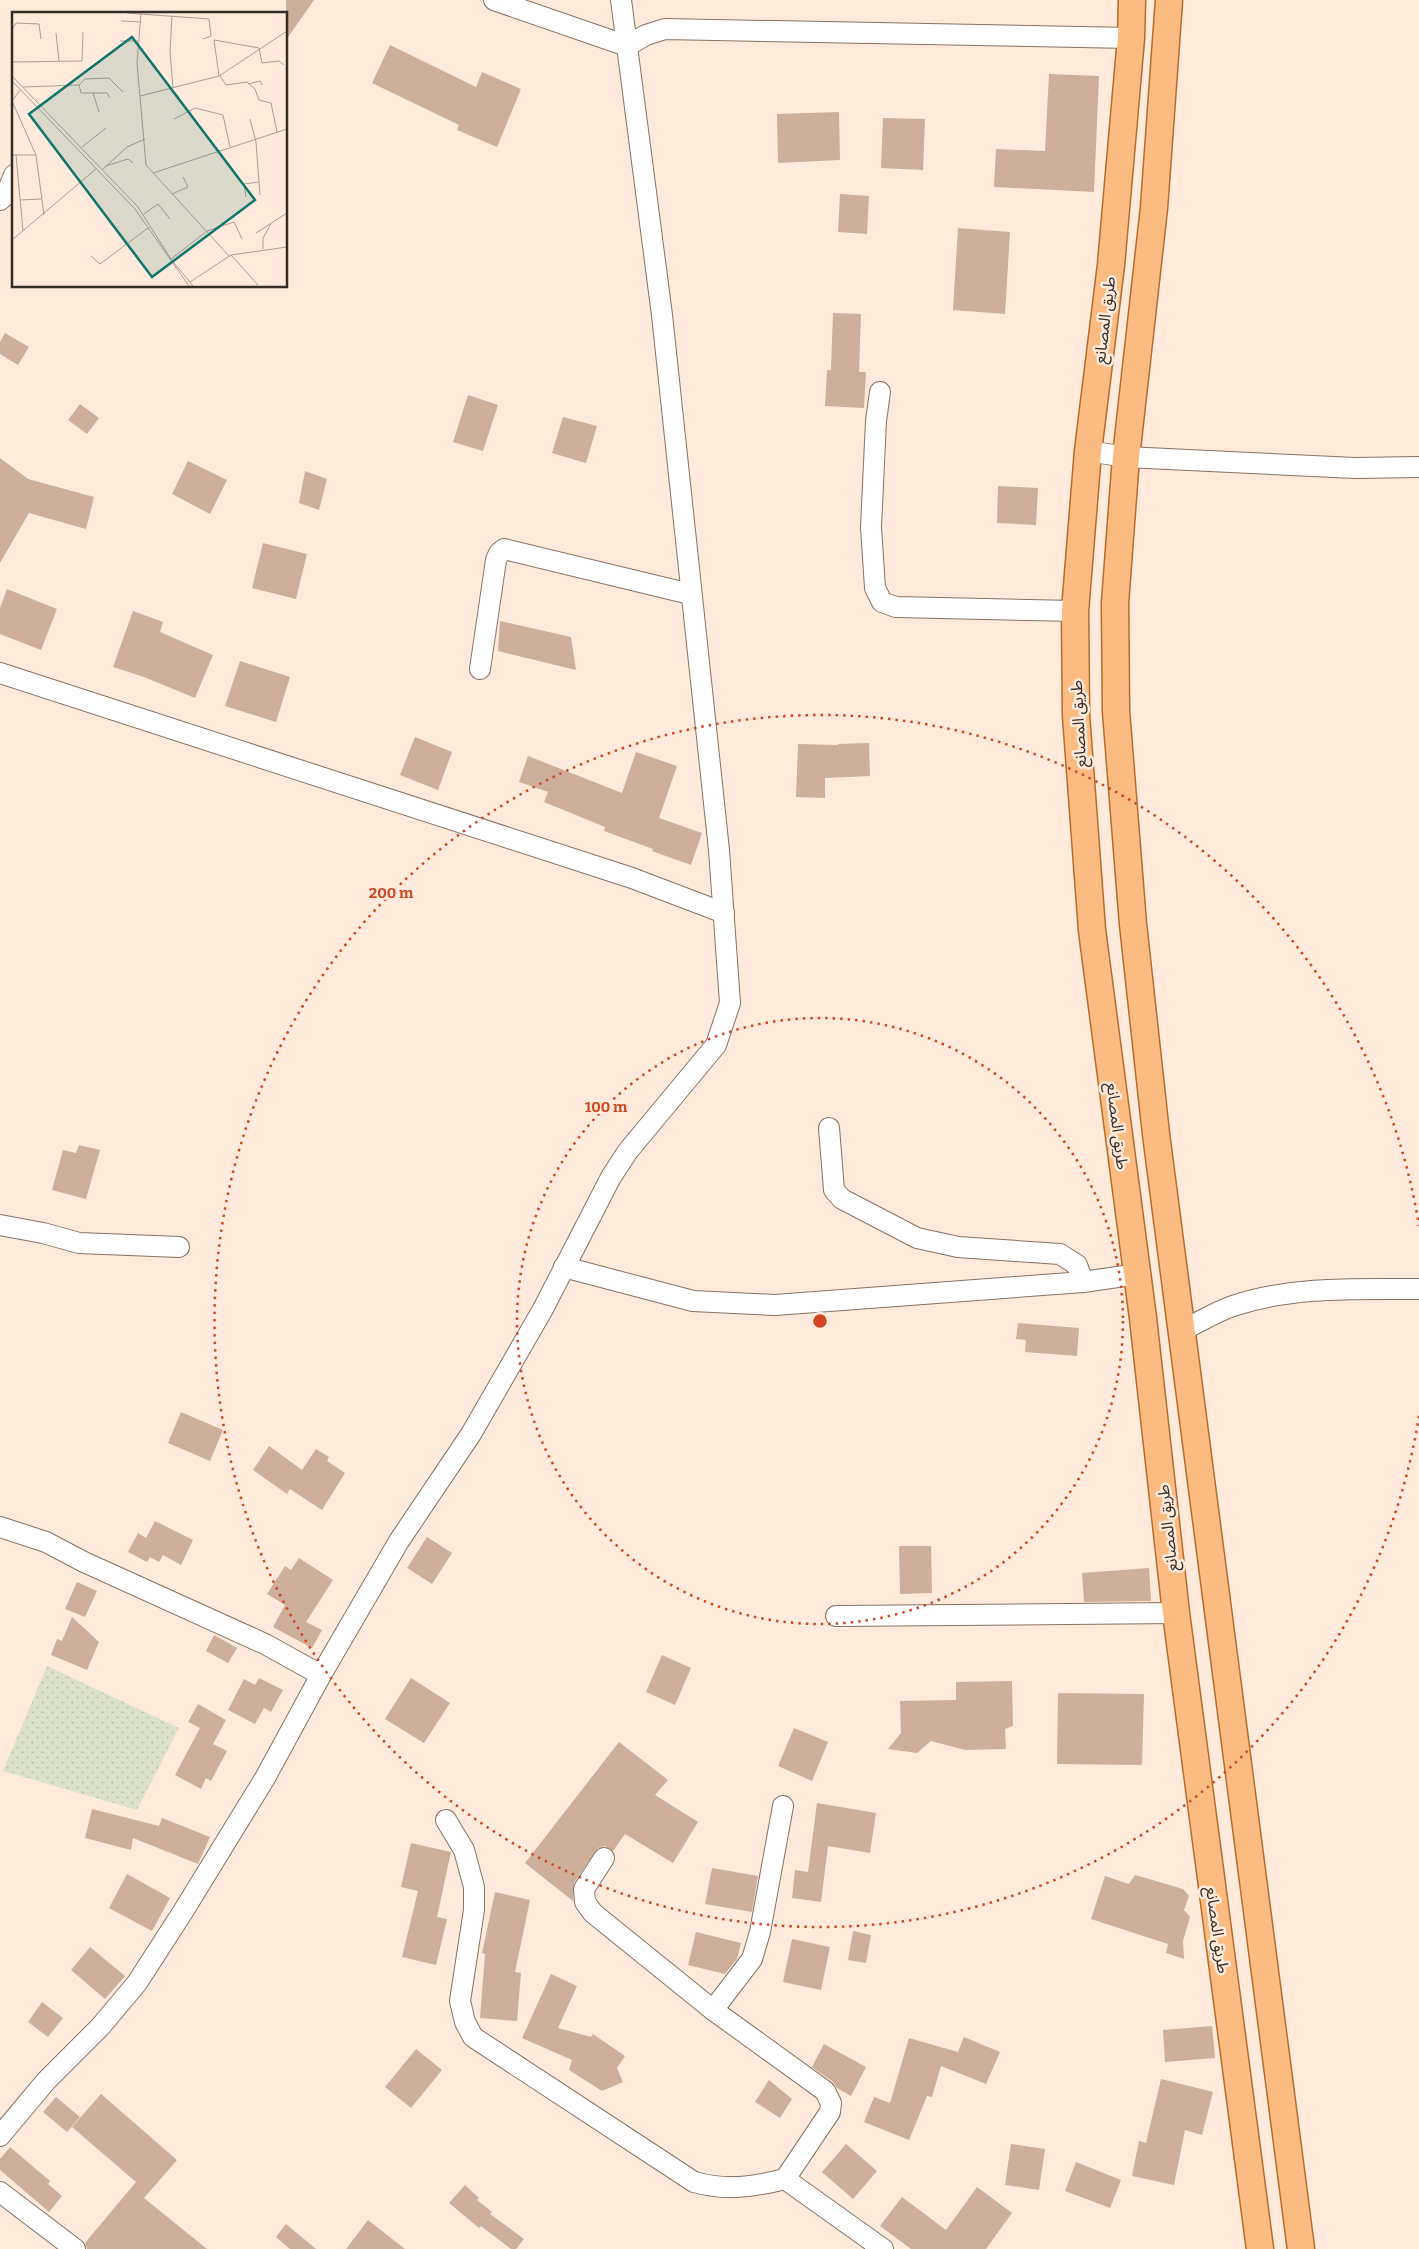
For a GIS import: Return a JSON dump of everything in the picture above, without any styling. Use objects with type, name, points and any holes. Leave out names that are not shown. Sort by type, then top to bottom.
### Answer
[{"type":"main road","name":"طريق المصانع","points":[[1132,0],[1131,38],[1111,265],[1088,451],[1075,612],[1076,715],[1092,930],[1138,1274],[1176,1613],[1260,2249]]},
{"type":"main road","points":[[1169,0],[1154,208],[1126,457],[1115,602],[1116,711],[1133,924],[1181,1331],[1301,2249]]},
{"type":"street","points":[[494,0],[627,46],[646,35],[665,30],[1131,38]]},
{"type":"street","points":[[0,2136],[46,2081],[100,2027],[137,1983],[265,1778],[321,1674],[399,1541],[471,1434],[543,1308],[606,1185],[628,1151],[716,1045],[730,1003],[724,913],[662,315],[621,0]]},
{"type":"street","points":[[0,200],[6,195],[12,180]]},
{"type":"street","points":[[880,392],[876,421],[871,527],[875,588],[882,602],[896,607],[1075,612]]},
{"type":"street","points":[[1088,451],[1126,457],[1354,468],[1419,467]]},
{"type":"street","points":[[480,669],[496,560],[499,552],[504,550],[690,594]]},
{"type":"street","points":[[0,673],[623,875],[724,913]]},
{"type":"street","points":[[829,1128],[834,1190],[842,1199],[917,1238],[958,1247],[1060,1254],[1077,1265],[1083,1282]]},
{"type":"street","points":[[0,1226],[43,1233],[78,1243],[179,1247]]},
{"type":"street","points":[[564,1267],[693,1301],[775,1305],[1083,1282],[1138,1274]]},
{"type":"street","points":[[1181,1331],[1232,1306],[1267,1297],[1303,1292],[1419,1288]]},
{"type":"street","points":[[0,1527],[46,1542],[84,1562],[265,1644],[321,1674]]},
{"type":"street","points":[[836,1616],[1176,1613]]},
{"type":"street","points":[[714,2010],[752,1959],[760,1932],[783,1806]]},
{"type":"street","points":[[446,1820],[464,1850],[474,1887],[474,1910],[460,2001],[465,2022],[473,2037],[694,2182],[714,2188],[733,2188],[785,2179],[883,2249]]},
{"type":"street","points":[[604,1858],[584,1889],[585,1902],[593,1913],[714,2010],[825,2091],[832,2103],[830,2112],[785,2179]]},
{"type":"street","points":[[0,2192],[75,2249]]},
{"type":"green space","points":[[47,1666],[179,1728],[137,1810],[3,1771]]},
{"type":"building","points":[[286,0],[314,0],[288,37],[288,12],[286,12]]},
{"type":"building","points":[[390,45],[476,87],[482,72],[521,89],[497,147],[457,130],[459,125],[372,83]]},
{"type":"building","points":[[1049,74],[1099,76],[1094,192],[994,187],[996,149],[1045,151]]},
{"type":"building","points":[[839,112],[840,160],[778,163],[777,114]]},
{"type":"building","points":[[883,118],[925,119],[923,170],[881,168]]},
{"type":"building","points":[[840,194],[869,196],[867,234],[838,232]]},
{"type":"building","points":[[958,228],[1010,232],[1005,314],[953,310]]},
{"type":"building","points":[[833,313],[861,314],[859,372],[866,372],[864,408],[825,406],[827,370],[831,370]]},
{"type":"building","points":[[5,333],[29,347],[18,365],[0,354],[0,342]]},
{"type":"building","points":[[468,395],[498,405],[483,451],[453,442]]},
{"type":"building","points":[[80,404],[99,418],[87,434],[68,420]]},
{"type":"building","points":[[563,417],[597,426],[586,463],[552,453]]},
{"type":"building","points":[[0,458],[28,479],[94,497],[86,529],[29,513],[0,563]]},
{"type":"building","points":[[188,461],[227,480],[210,514],[172,494]]},
{"type":"building","points":[[305,471],[327,479],[319,510],[299,503]]},
{"type":"building","points":[[998,486],[1038,488],[1036,525],[997,523]]},
{"type":"building","points":[[263,543],[307,554],[296,599],[252,588]]},
{"type":"building","points":[[7,589],[57,609],[41,650],[0,634],[0,608]]},
{"type":"building","points":[[133,611],[163,622],[160,632],[213,655],[195,698],[144,677],[113,667]]},
{"type":"building","points":[[500,621],[571,637],[576,670],[498,651]]},
{"type":"building","points":[[240,661],[290,677],[276,722],[225,706]]},
{"type":"building","points":[[415,737],[452,752],[438,790],[400,775]]},
{"type":"building","points":[[869,743],[870,776],[825,778],[825,798],[796,797],[798,744],[838,745]]},
{"type":"building","points":[[636,752],[677,766],[659,818],[702,833],[691,865],[604,831],[605,827],[544,802],[548,792],[519,782],[528,756],[622,793]]},
{"type":"building","points":[[79,1145],[100,1150],[86,1199],[52,1190],[63,1150],[76,1153]]},
{"type":"building","points":[[1018,1323],[1079,1328],[1077,1356],[1025,1352],[1026,1340],[1016,1339]]},
{"type":"building","points":[[181,1412],[223,1430],[210,1461],[168,1443]]},
{"type":"building","points":[[269,1446],[302,1470],[316,1449],[329,1457],[327,1461],[345,1473],[322,1510],[290,1489],[287,1494],[253,1470]]},
{"type":"building","points":[[155,1521],[193,1540],[181,1565],[163,1555],[159,1562],[150,1557],[147,1562],[128,1552],[138,1533],[146,1538]]},
{"type":"building","points":[[427,1537],[452,1553],[432,1584],[407,1568]]},
{"type":"building","points":[[899,1546],[931,1546],[932,1593],[900,1594]]},
{"type":"building","points":[[299,1558],[333,1580],[306,1622],[322,1630],[312,1648],[273,1627],[285,1605],[267,1594],[285,1566],[291,1570]]},
{"type":"building","points":[[1149,1568],[1151,1601],[1084,1602],[1082,1573]]},
{"type":"building","points":[[77,1582],[97,1591],[85,1617],[65,1609]]},
{"type":"building","points":[[72,1617],[99,1642],[87,1670],[51,1655],[57,1639],[62,1641]]},
{"type":"building","points":[[214,1635],[237,1648],[228,1663],[206,1651]]},
{"type":"building","points":[[662,1655],[691,1668],[675,1705],[646,1692]]},
{"type":"building","points":[[259,1678],[283,1690],[271,1712],[264,1708],[255,1724],[228,1710],[244,1679],[255,1685]]},
{"type":"building","points":[[411,1678],[450,1703],[424,1743],[385,1719]]},
{"type":"building","points":[[1012,1681],[1013,1726],[1005,1729],[1006,1749],[965,1750],[931,1741],[917,1753],[888,1749],[901,1733],[900,1701],[956,1700],[956,1682]]},
{"type":"building","points":[[1058,1693],[1144,1694],[1142,1765],[1057,1764]]},
{"type":"building","points":[[198,1704],[226,1720],[213,1744],[227,1751],[211,1781],[206,1778],[201,1789],[175,1775],[200,1728],[188,1722]]},
{"type":"building","points":[[794,1728],[828,1742],[812,1781],[778,1766]]},
{"type":"building","points":[[619,1742],[668,1780],[655,1795],[698,1822],[673,1863],[625,1834],[613,1851],[605,1846],[598,1848],[574,1883],[573,1901],[525,1863]]},
{"type":"building","points":[[817,1803],[876,1813],[870,1853],[828,1846],[821,1902],[792,1898],[795,1870],[808,1872]]},
{"type":"building","points":[[92,1809],[159,1826],[162,1818],[210,1837],[198,1864],[133,1838],[131,1850],[85,1838]]},
{"type":"building","points":[[411,1843],[451,1852],[437,1917],[447,1919],[436,1965],[402,1957],[418,1891],[401,1887]]},
{"type":"building","points":[[712,1868],[758,1876],[752,1912],[705,1904]]},
{"type":"building","points":[[127,1874],[170,1898],[152,1931],[109,1908]]},
{"type":"building","points":[[1135,1875],[1183,1889],[1189,1896],[1184,1910],[1190,1917],[1183,1941],[1184,1959],[1166,1953],[1168,1944],[1091,1919],[1105,1876],[1129,1884]]},
{"type":"building","points":[[495,1892],[530,1900],[515,1972],[521,1973],[517,2021],[480,2018],[485,1954],[482,1953]]},
{"type":"building","points":[[853,1931],[871,1935],[866,1963],[848,1960]]},
{"type":"building","points":[[696,1932],[741,1943],[737,1959],[725,1974],[688,1965]]},
{"type":"building","points":[[792,1939],[830,1947],[821,1990],[783,1982]]},
{"type":"building","points":[[90,1947],[125,1976],[105,1999],[71,1970]]},
{"type":"building","points":[[551,1974],[577,1986],[558,2028],[591,2037],[593,2034],[625,2056],[617,2068],[623,2082],[602,2091],[569,2070],[572,2060],[522,2038]]},
{"type":"building","points":[[42,2002],[63,2018],[48,2037],[28,2022]]},
{"type":"building","points":[[1212,2026],[1215,2058],[1165,2062],[1163,2030]]},
{"type":"building","points":[[964,2037],[1000,2052],[986,2084],[941,2066],[932,2097],[927,2096],[909,2140],[864,2122],[874,2097],[890,2103],[909,2038],[958,2052]]},
{"type":"building","points":[[824,2044],[866,2067],[851,2096],[837,2088],[832,2081],[812,2067]]},
{"type":"building","points":[[416,2049],[442,2070],[411,2108],[385,2087]]},
{"type":"building","points":[[1161,2079],[1213,2092],[1202,2135],[1185,2130],[1174,2185],[1132,2176],[1139,2141],[1146,2143]]},
{"type":"building","points":[[769,2080],[792,2099],[780,2118],[755,2102]]},
{"type":"building","points":[[101,2094],[177,2160],[144,2198],[207,2249],[87,2249],[85,2243],[136,2182],[72,2127]]},
{"type":"building","points":[[56,2097],[80,2117],[67,2132],[43,2112]]},
{"type":"building","points":[[846,2144],[877,2171],[853,2199],[822,2172]]},
{"type":"building","points":[[1011,2144],[1045,2149],[1039,2190],[1005,2185]]},
{"type":"building","points":[[10,2147],[50,2181],[48,2184],[62,2196],[49,2212],[0,2170],[0,2159]]},
{"type":"building","points":[[1076,2162],[1121,2180],[1110,2208],[1065,2191]]},
{"type":"building","points":[[465,2185],[479,2198],[477,2200],[492,2212],[490,2214],[524,2239],[516,2249],[511,2249],[481,2226],[479,2228],[449,2203]]},
{"type":"building","points":[[977,2187],[1012,2213],[986,2249],[911,2249],[880,2226],[902,2197],[946,2230]]},
{"type":"building","points":[[368,2220],[405,2249],[346,2249]]},
{"type":"building","points":[[286,2224],[316,2249],[290,2249],[276,2237]]}]
